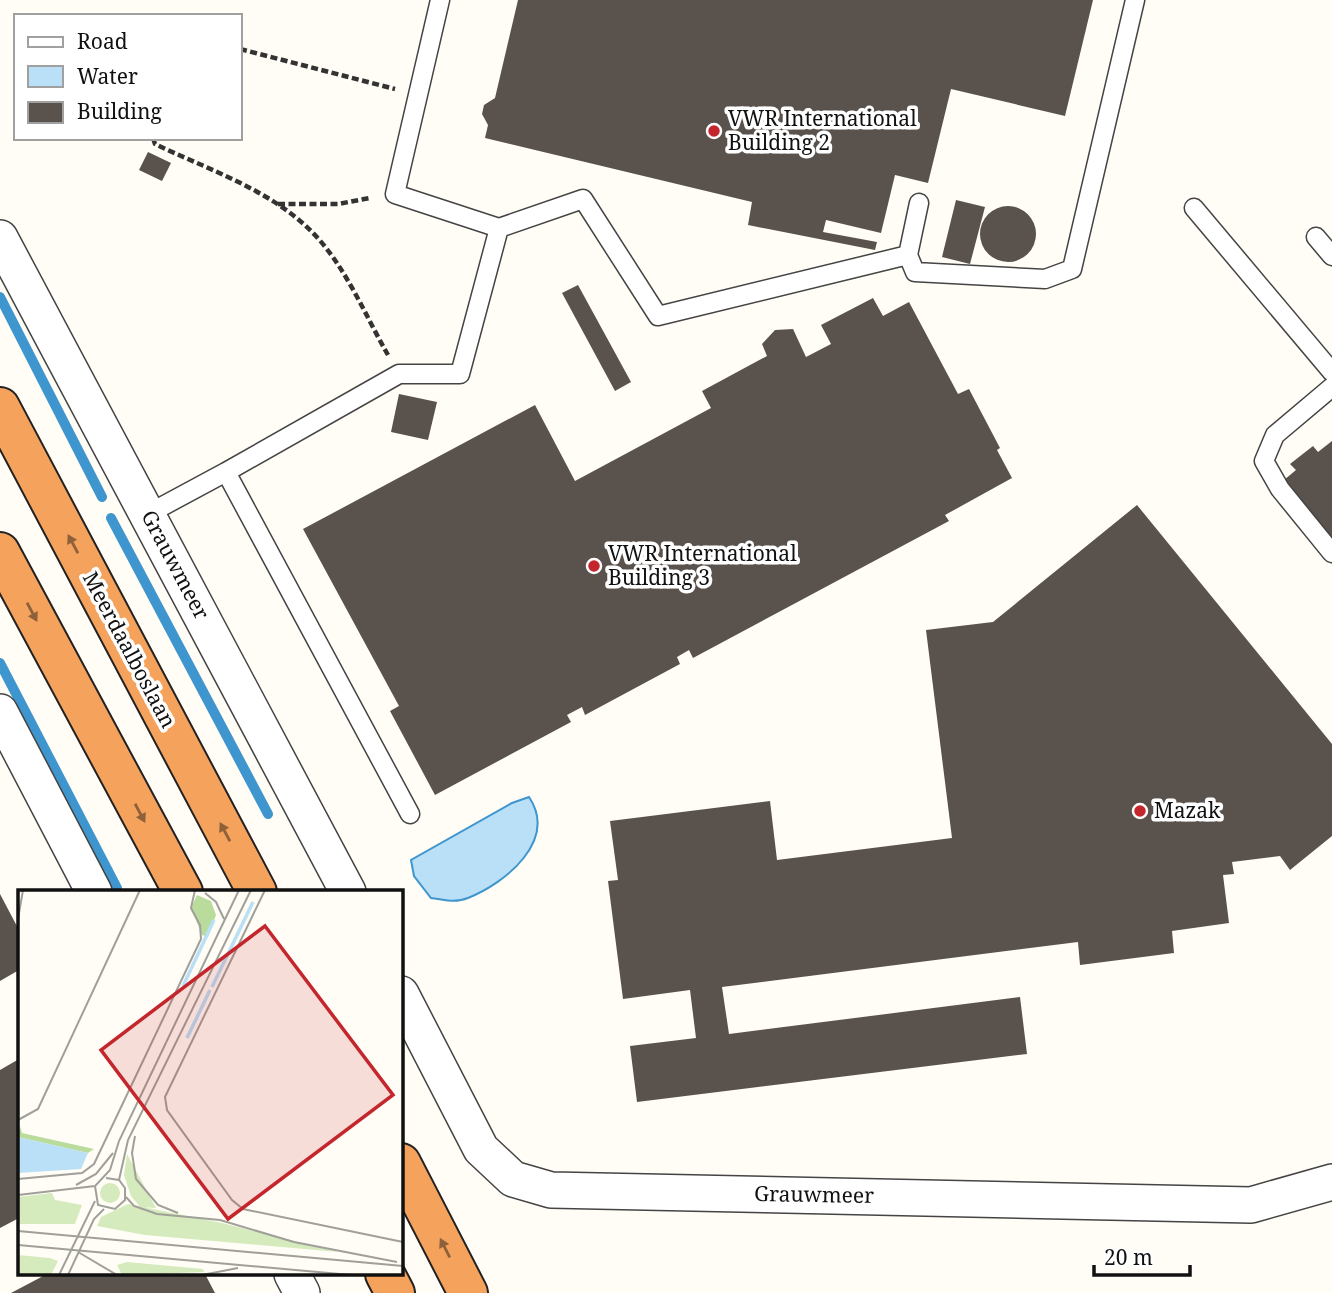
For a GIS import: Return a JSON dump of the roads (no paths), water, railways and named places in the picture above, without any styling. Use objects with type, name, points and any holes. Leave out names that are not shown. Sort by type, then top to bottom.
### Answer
[{"type":"highway","name":"Meerdaalboslaan","points":[[0,407],[256,890]]},
{"type":"highway","points":[[0,552],[182,890]]},
{"type":"highway","points":[[402,1165],[468,1293]]},
{"type":"highway","points":[[386,1276],[395,1293]]},
{"type":"street","name":"Grauwmeer","points":[[0,238],[347,890]]},
{"type":"street","points":[[0,712],[93,890]]},
{"type":"street","name":"Grauwmeer","points":[[402,996],[481,1149],[513,1179],[551,1190],[1251,1205],[1332,1182]]},
{"type":"street","points":[[293,1276],[302,1293]]},
{"type":"lane","points":[[440,0],[395,194],[499,228],[583,199],[658,316],[908,255]]},
{"type":"lane","points":[[919,203],[908,255],[915,272],[1045,279],[1072,269],[1135,0]]},
{"type":"lane","points":[[1195,208],[1332,372]]},
{"type":"lane","points":[[148,514],[399,374],[460,374],[499,228]]},
{"type":"lane","points":[[1316,237],[1332,256]]},
{"type":"lane","points":[[1332,387],[1275,435],[1264,461],[1280,489],[1332,553]]},
{"type":"lane","points":[[226,472],[410,814]]},
{"type":"water","points":[[529,797],[536,813],[537,829],[524,858],[512,871],[483,891],[463,900],[431,898],[414,876],[411,860],[512,803]]},
{"type":"waterway","points":[[0,297],[102,497]]},
{"type":"waterway","points":[[111,518],[268,814]]},
{"type":"waterway","points":[[0,663],[117,888]]},
{"type":"place","name":"VWR International Building 2","points":[[714,131]]},
{"type":"place","name":"VWR International Building 3","points":[[594,566]]},
{"type":"place","name":"Mazak","points":[[1140,811]]}]
